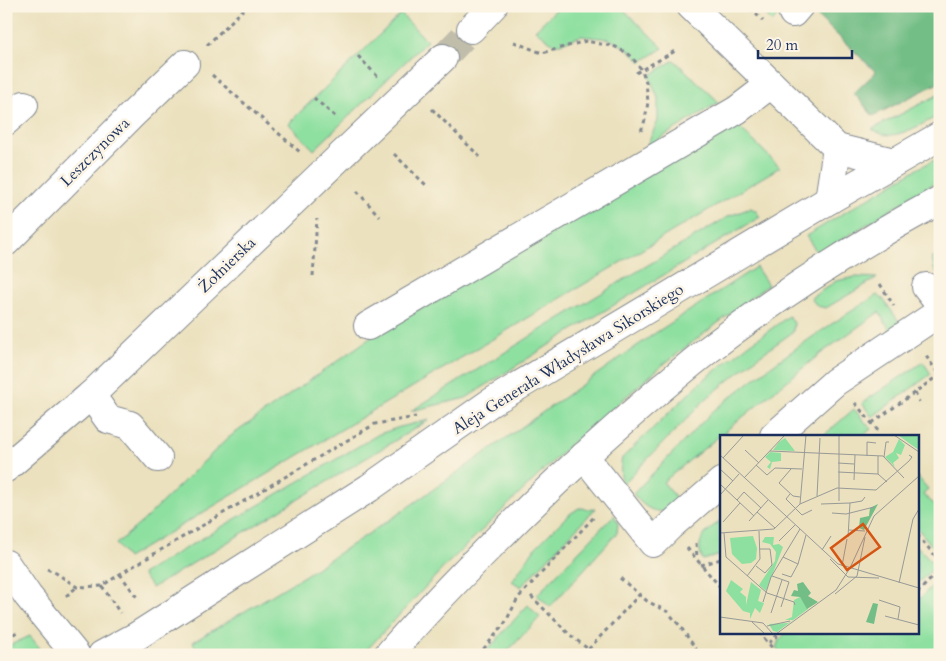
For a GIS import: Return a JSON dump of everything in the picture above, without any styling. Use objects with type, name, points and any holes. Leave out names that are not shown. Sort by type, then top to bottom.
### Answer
[{"type":"main road","points":[[471,28],[493,6]]},
{"type":"main road","points":[[691,6],[837,148],[894,162]]},
{"type":"main road","name":"Żołnierska","points":[[6,468],[91,395],[443,58]]},
{"type":"main road","name":"Leszczynowa","points":[[6,242],[133,114],[196,68]]},
{"type":"main road","points":[[368,326],[737,110],[771,84]]},
{"type":"main road","name":"Aleja Generała Władysława Sikorskiego","points":[[102,655],[137,636],[369,488],[490,403],[940,136]]},
{"type":"main road","points":[[830,200],[837,148]]},
{"type":"main road","points":[[388,655],[482,553],[584,456],[672,379],[744,323],[807,280],[851,251],[940,200]]},
{"type":"main road","points":[[775,435],[835,382],[940,312]]},
{"type":"main road","points":[[91,395],[108,419],[130,424],[158,458]]},
{"type":"main road","points":[[584,456],[653,543],[720,483]]},
{"type":"main road","points":[[6,564],[28,596],[76,655]]},
{"type":"path","points":[[207,46],[247,6]]},
{"type":"path","points":[[750,8],[764,21]]},
{"type":"path","points":[[514,42],[542,53],[586,41],[616,47],[630,55],[642,70],[646,82],[648,102],[645,120],[638,137],[636,169]]},
{"type":"path","points":[[636,73],[675,51]]},
{"type":"path","points":[[358,56],[386,84]]},
{"type":"path","points":[[196,68],[307,158]]},
{"type":"path","points":[[314,98],[344,124]]},
{"type":"path","points":[[428,104],[480,156]]},
{"type":"path","points":[[394,154],[428,187]]},
{"type":"path","points":[[357,191],[380,217]]},
{"type":"path","points":[[313,276],[318,210]]},
{"type":"path","points":[[872,423],[940,375],[926,356]]},
{"type":"path","points":[[915,393],[919,402]]},
{"type":"path","points":[[858,407],[879,432]]},
{"type":"path","points":[[41,566],[77,586],[102,586],[375,424]]},
{"type":"path","points":[[478,655],[505,623],[518,598],[615,495]]},
{"type":"path","points":[[669,527],[720,587]]},
{"type":"path","points":[[918,537],[940,561]]},
{"type":"path","points":[[701,565],[720,559]]},
{"type":"path","points":[[918,592],[940,570]]},
{"type":"path","points":[[120,574],[138,599]]},
{"type":"path","points":[[620,578],[647,601],[668,612],[700,655]]},
{"type":"path","points":[[102,586],[116,608]]},
{"type":"path","points":[[583,655],[639,595]]},
{"type":"path","points":[[531,596],[569,634],[588,649]]},
{"type":"path","points":[[6,638],[25,628]]},
{"type":"path","points":[[761,634],[778,655]]},
{"type":"path","points":[[769,644],[779,634]]},
{"type":"green space","points":[[560,6],[620,6],[663,48],[641,62],[628,49],[609,39],[581,36],[555,45],[535,30]]},
{"type":"green space","points":[[757,6],[788,6],[772,22]]},
{"type":"green space","points":[[810,6],[940,6],[940,82],[873,116],[854,93],[876,72],[809,8]]},
{"type":"green space","points":[[401,14],[427,41],[314,150],[289,124]]},
{"type":"green space","points":[[674,60],[719,102],[646,147],[658,121],[658,98],[649,76]]},
{"type":"green space","points":[[940,94],[940,115],[929,121],[909,130],[891,135],[881,134],[872,129]]},
{"type":"green space","points":[[735,123],[780,167],[127,558],[116,544],[142,522],[228,438],[370,338]]},
{"type":"green space","points":[[940,157],[940,180],[818,254],[806,236]]},
{"type":"green space","points":[[751,208],[760,217],[571,331],[466,398],[411,411],[729,216]]},
{"type":"green space","points":[[940,254],[940,276],[934,269],[932,258]]},
{"type":"green space","points":[[756,267],[768,285],[664,364],[571,444],[446,565],[362,655],[200,655],[196,650],[193,642],[304,576],[394,517],[654,334]]},
{"type":"green space","points":[[855,277],[877,278],[826,308],[817,306],[811,298],[836,281]]},
{"type":"green space","points":[[877,295],[883,299],[903,327],[892,334],[879,312],[820,354],[663,482],[680,502],[671,509],[660,512],[656,511],[643,504],[633,494],[712,412],[792,351]]},
{"type":"green space","points":[[789,316],[794,323],[793,332],[759,356],[707,398],[623,484],[621,477],[622,458],[702,381]]},
{"type":"green space","points":[[923,362],[931,374],[872,417],[862,403]]},
{"type":"green space","points":[[854,409],[871,429],[864,435],[824,435]]},
{"type":"green space","points":[[429,420],[152,588],[142,574],[379,434]]},
{"type":"green space","points":[[918,477],[928,489],[923,495],[940,509],[940,555],[918,529]]},
{"type":"green space","points":[[579,508],[595,509],[521,587],[512,581],[535,548],[567,516]]},
{"type":"green space","points":[[614,515],[618,523],[617,533],[550,607],[537,595]]},
{"type":"green space","points":[[720,521],[720,555],[703,560],[700,553],[701,542],[711,528]]},
{"type":"green space","points":[[918,547],[936,566],[920,581],[918,580]]},
{"type":"green space","points":[[940,578],[940,655],[781,655],[776,648],[779,640],[785,634],[918,634],[918,600]]},
{"type":"green space","points":[[528,605],[540,617],[504,655],[483,655],[504,631]]},
{"type":"green space","points":[[30,636],[39,647],[37,651],[30,655],[6,655],[6,647]]},
{"type":"tunnel","points":[[443,58],[471,29]]}]
